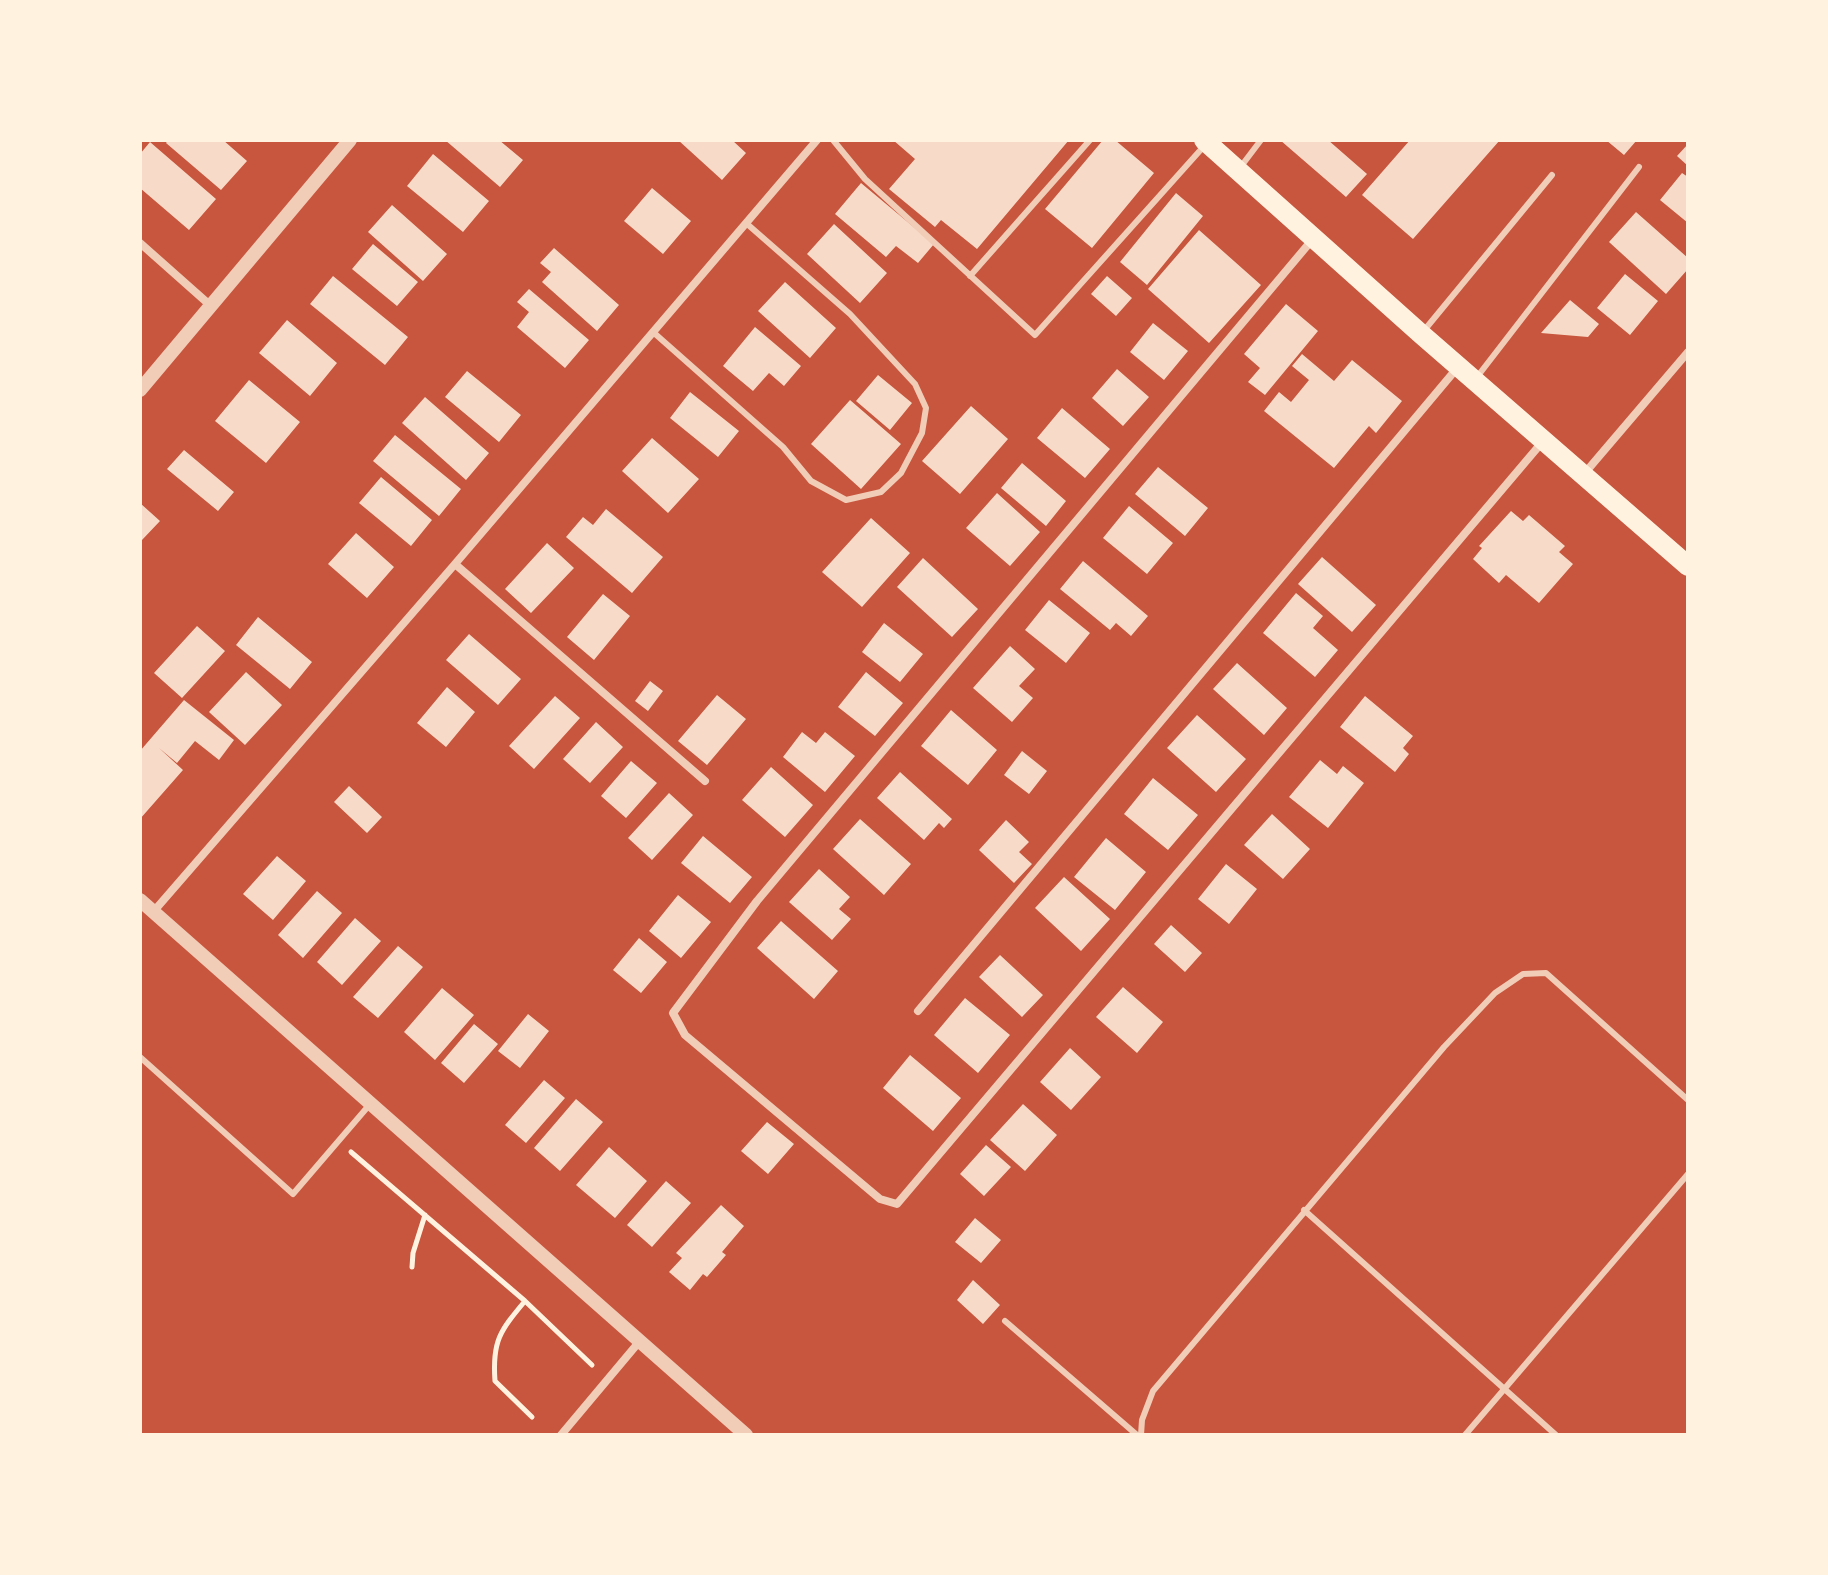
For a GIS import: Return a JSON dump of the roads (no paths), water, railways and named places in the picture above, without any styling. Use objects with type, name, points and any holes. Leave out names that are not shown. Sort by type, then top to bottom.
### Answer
[{"type":"main road","points":[[1206,141],[1421,334],[1688,566]]},
{"type":"street","points":[[140,390],[350,140]]},
{"type":"street","points":[[154,911],[817,140]]},
{"type":"street","points":[[1314,238],[757,901],[673,1013],[685,1035],[880,1199],[897,1204],[1544,439]]},
{"type":"street","points":[[140,243],[211,306]]},
{"type":"street","points":[[1584,475],[1688,352]]},
{"type":"street","points":[[918,1011],[1467,373]]},
{"type":"street","points":[[455,564],[705,781]]},
{"type":"street","points":[[140,900],[746,1435]]},
{"type":"street","points":[[561,1435],[639,1342]]},
{"type":"lane","points":[[833,140],[865,179],[1035,335],[1206,141]]},
{"type":"lane","points":[[970,276],[1090,140]]},
{"type":"lane","points":[[1238,170],[1261,140]]},
{"type":"lane","points":[[1467,373],[1639,167]]},
{"type":"lane","points":[[1421,334],[1552,175]]},
{"type":"lane","points":[[653,332],[783,447],[811,481],[846,500],[881,492],[901,473],[922,433],[926,408],[915,384],[850,314],[746,223]]},
{"type":"lane","points":[[1005,1321],[1139,1435],[1153,1391],[1444,1047],[1495,993],[1523,974],[1546,973],[1688,1100]]},
{"type":"lane","points":[[140,1057],[293,1194],[371,1103]]},
{"type":"lane","points":[[1465,1435],[1688,1174]]},
{"type":"lane","points":[[1304,1210],[1556,1435]]}]
